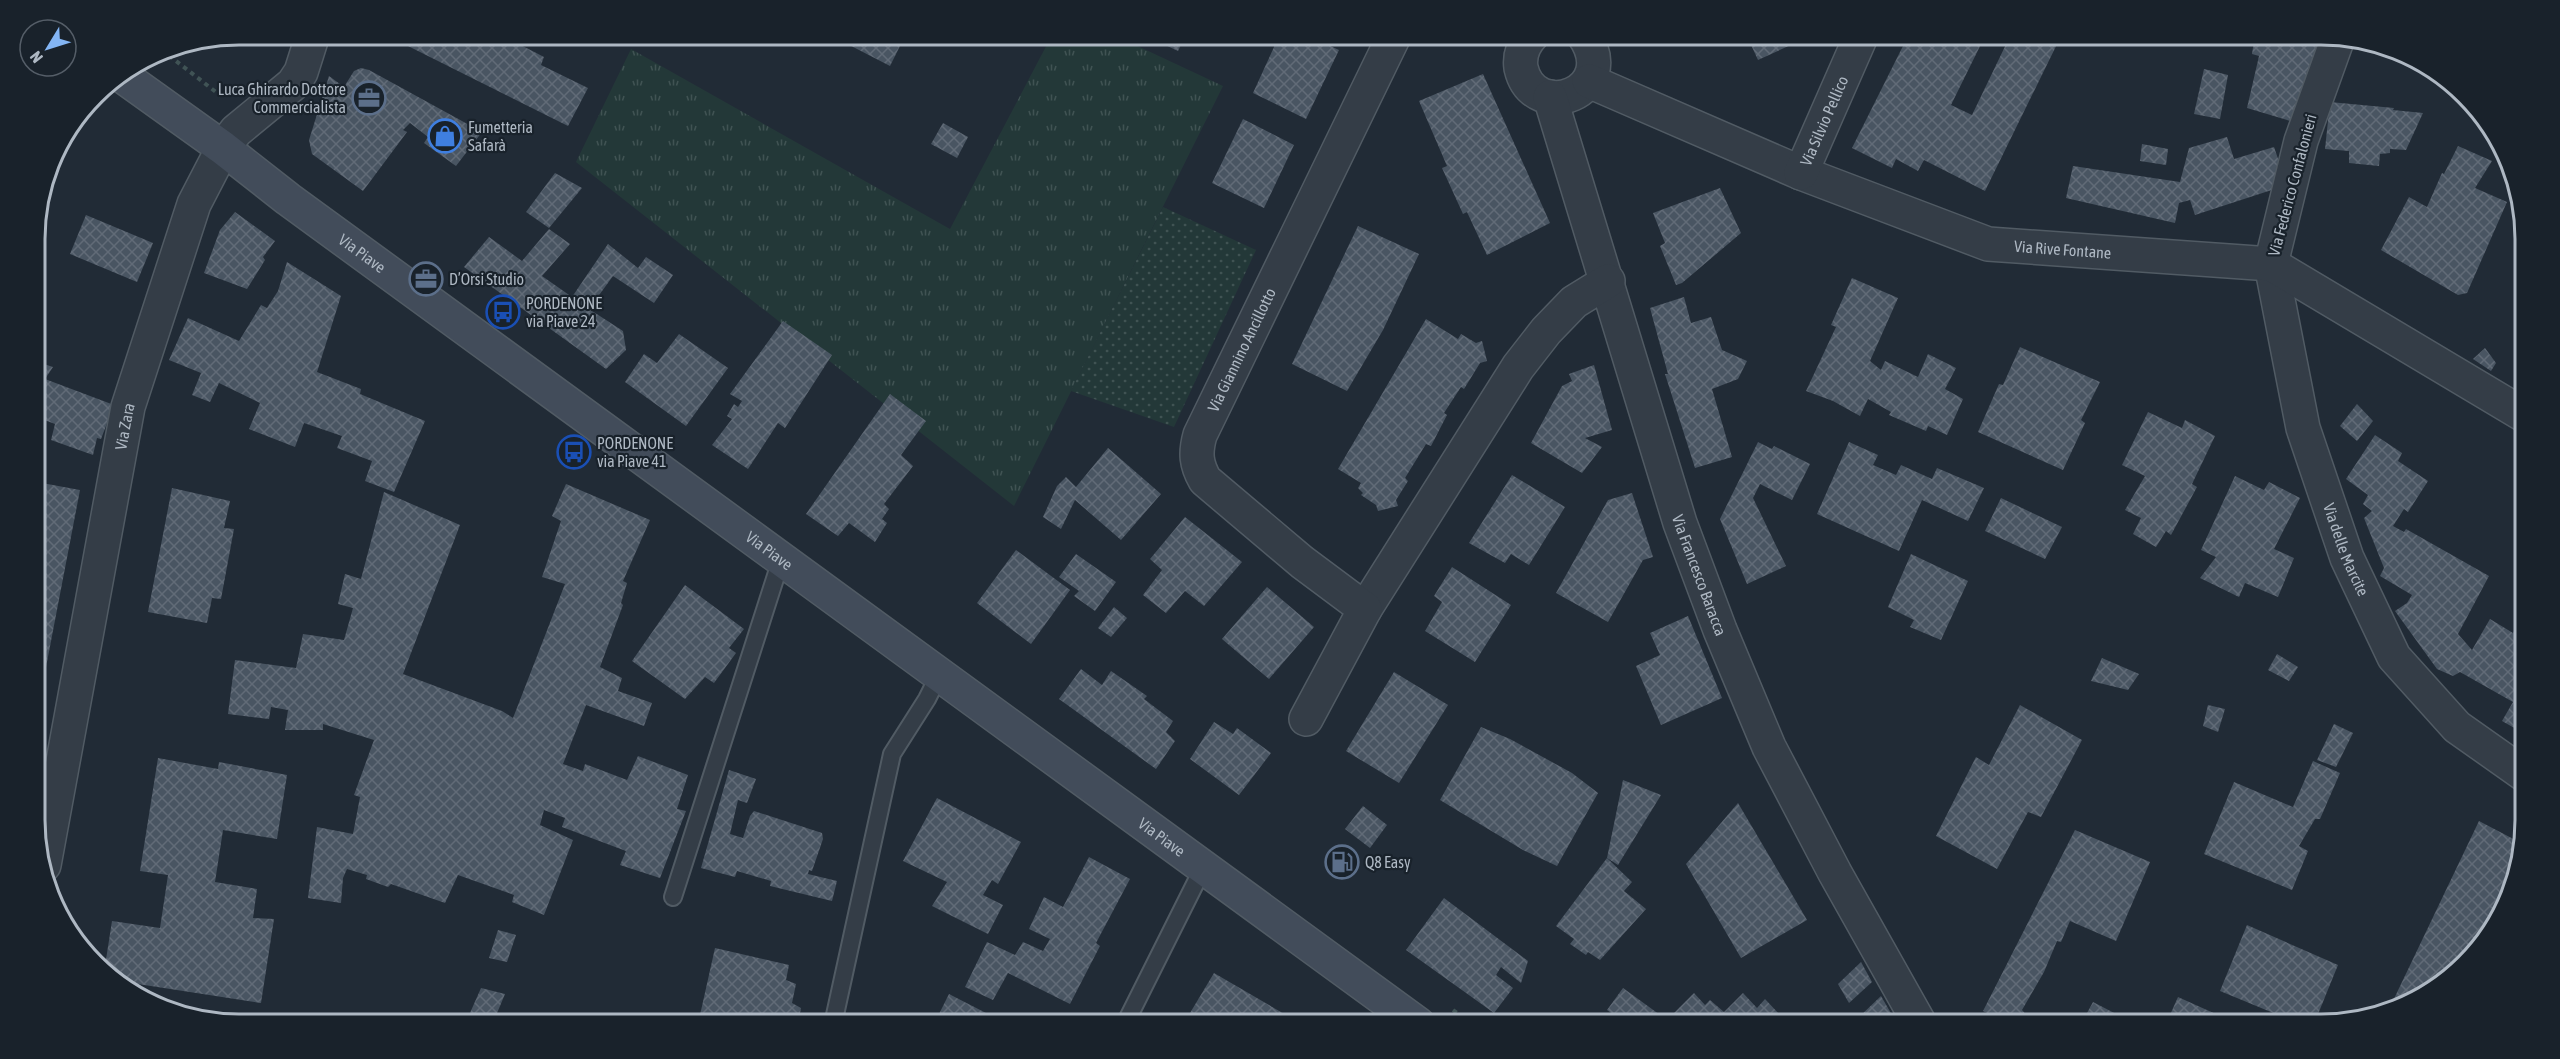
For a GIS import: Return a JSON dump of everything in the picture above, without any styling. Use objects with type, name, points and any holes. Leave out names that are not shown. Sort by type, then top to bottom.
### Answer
[{"type":"street","name":"Via Zara","points":[[47,847],[129,407],[194,204],[223,147],[236,131],[293,84],[301,72],[310,45]]},
{"type":"street","name":"Via Giannino Ancillotto","points":[[1365,609],[1302,562],[1205,480],[1198,467],[1196,450],[1200,435],[1390,45]]},
{"type":"street","points":[[1525,45],[1521,63],[1523,75],[1529,86],[1539,93],[1561,98],[1572,95],[1589,81],[1594,69],[1594,57],[1590,45]]},
{"type":"street","name":"Via Silvio Pellico","points":[[1801,174],[1857,45]]},
{"type":"street","name":"Via Federico Confalonieri","points":[[2271,264],[2301,141],[2335,46]]},
{"type":"street","name":"Via Piave","points":[[128,80],[223,147],[288,200],[1404,1014]]},
{"type":"street","name":"Via Rive Fontane","points":[[1589,81],[1801,174],[1988,244],[2271,264],[2515,410]]},
{"type":"street","name":"Via Francesco Baracca","points":[[1550,97],[1680,523],[1720,630],[1769,747],[1835,873],[1914,1014]]},
{"type":"street","name":"Via delle Marcite","points":[[2271,264],[2303,428],[2347,558],[2394,657],[2457,727],[2515,769]]},
{"type":"street","points":[[1306,718],[1365,609],[1518,367],[1546,331],[1574,302],[1608,281]]},
{"type":"lane","points":[[673,897],[780,560]]},
{"type":"lane","points":[[835,1014],[892,754],[927,699],[939,675]]},
{"type":"lane","points":[[1130,1014],[1203,868]]},
{"type":"green space","points":[[1047,45],[1135,45],[1223,86],[1014,506],[576,162],[631,49],[950,229]]},
{"type":"green space","points":[[1163,207],[1256,250],[1174,427],[1071,391]]},
{"type":"building","points":[[406,45],[521,45],[544,57],[541,65],[588,88],[568,126]]},
{"type":"building","points":[[849,45],[900,45],[890,66]]},
{"type":"building","points":[[1165,45],[1181,45],[1178,51]]},
{"type":"building","points":[[1275,45],[1328,45],[1339,50],[1306,119],[1253,93]]},
{"type":"building","points":[[1751,45],[1791,45],[1758,60]]},
{"type":"building","points":[[1904,45],[1981,45],[1951,105],[1972,115],[2006,45],[2057,45],[1985,191],[1924,160],[1918,171],[1896,159],[1892,168],[1852,148]]},
{"type":"building","points":[[2253,45],[2318,45],[2297,123],[2247,108],[2259,56],[2252,54]]},
{"type":"building","points":[[361,68],[369,70],[482,132],[456,166],[424,143],[428,137],[410,123],[403,130],[407,132],[363,191],[312,154],[309,140],[329,76],[344,87],[354,71]]},
{"type":"building","points":[[2204,69],[2228,75],[2220,119],[2194,114]]},
{"type":"building","points":[[1483,74],[1550,223],[1487,255],[1467,212],[1463,214],[1442,168],[1447,166],[1419,101]]},
{"type":"building","points":[[2330,102],[2423,113],[2406,150],[2390,149],[2390,153],[2380,154],[2379,166],[2349,163],[2349,151],[2325,149]]},
{"type":"building","points":[[1243,119],[1294,145],[1264,208],[1212,183]]},
{"type":"building","points":[[943,123],[968,137],[957,158],[931,144]]},
{"type":"building","points":[[2227,137],[2234,159],[2274,147],[2287,185],[2195,215],[2190,200],[2179,203],[2175,223],[2066,198],[2073,166],[2180,182],[2189,148]]},
{"type":"building","points":[[2142,144],[2168,149],[2166,165],[2140,161]]},
{"type":"building","points":[[2458,146],[2492,161],[2475,188],[2507,202],[2467,293],[2458,295],[2381,250],[2409,197],[2427,207],[2442,173],[2444,174]]},
{"type":"building","points":[[555,173],[582,188],[549,228],[526,212]]},
{"type":"building","points":[[1720,188],[1741,233],[1682,283],[1676,285],[1660,246],[1665,243],[1653,213]]},
{"type":"building","points":[[235,212],[275,241],[263,257],[265,260],[247,289],[204,273],[220,230]]},
{"type":"building","points":[[86,215],[153,243],[137,282],[70,254]]},
{"type":"building","points":[[1358,226],[1419,254],[1383,330],[1347,391],[1292,364]]},
{"type":"building","points":[[549,229],[570,244],[542,276],[572,297],[608,244],[638,268],[646,257],[673,275],[654,303],[613,276],[589,309],[623,331],[626,350],[606,369],[464,267],[489,237],[522,261]]},
{"type":"building","points":[[287,262],[341,296],[317,372],[361,389],[360,394],[425,421],[394,492],[365,481],[372,461],[337,448],[342,436],[304,423],[295,447],[249,429],[260,403],[219,383],[210,402],[192,395],[201,373],[169,360],[188,318],[239,341],[261,305],[267,308],[278,291]]},
{"type":"building","points":[[1852,278],[1898,298],[1870,361],[1881,370],[1885,361],[1918,377],[1928,354],[1956,368],[1945,389],[1963,399],[1947,435],[1928,426],[1926,431],[1889,415],[1891,412],[1868,399],[1860,416],[1833,401],[1806,391],[1836,327],[1831,325]]},
{"type":"building","points":[[1684,297],[1691,323],[1711,317],[1722,350],[1747,361],[1738,379],[1712,389],[1732,457],[1695,468],[1665,374],[1668,374],[1650,308]]},
{"type":"building","points":[[1426,319],[1458,339],[1461,334],[1476,343],[1482,341],[1487,361],[1480,363],[1464,389],[1461,387],[1444,413],[1447,415],[1431,446],[1426,444],[1405,478],[1408,481],[1396,500],[1398,506],[1378,511],[1376,505],[1361,495],[1363,493],[1358,488],[1361,483],[1338,469]]},
{"type":"building","points":[[783,321],[832,355],[785,428],[778,423],[748,469],[712,445],[732,419],[727,416],[734,404],[738,407],[742,401],[730,394]]},
{"type":"building","points":[[679,334],[728,368],[686,426],[625,382],[644,354],[657,363]]},
{"type":"building","points":[[2020,347],[2100,382],[2081,420],[2085,423],[2063,470],[1978,432],[1999,384],[2003,385]]},
{"type":"building","points":[[2485,348],[2496,363],[2491,371],[2473,359]]},
{"type":"building","points":[[45,364],[53,367],[45,379]]},
{"type":"building","points":[[1594,365],[1612,430],[1585,438],[1602,447],[1582,473],[1531,443],[1562,386],[1572,381],[1569,374]]},
{"type":"building","points":[[45,379],[114,405],[101,439],[97,438],[93,455],[51,440],[55,424],[45,420]]},
{"type":"building","points":[[890,394],[926,421],[901,455],[913,466],[884,504],[889,509],[882,519],[887,523],[875,542],[849,523],[838,536],[806,514]]},
{"type":"building","points":[[2357,404],[2373,421],[2357,441],[2340,426]]},
{"type":"building","points":[[2148,412],[2182,428],[2185,420],[2215,436],[2192,484],[2197,487],[2171,535],[2166,531],[2156,547],[2133,534],[2141,518],[2125,510],[2145,476],[2122,465]]},
{"type":"building","points":[[2375,435],[2402,453],[2398,461],[2428,481],[2408,512],[2404,509],[2393,526],[2404,532],[2406,529],[2489,576],[2458,634],[2472,650],[2490,619],[2513,633],[2515,630],[2515,728],[2502,721],[2513,702],[2460,672],[2453,676],[2437,669],[2395,611],[2407,603],[2412,595],[2380,576],[2384,568],[2364,518],[2372,511],[2363,504],[2368,495],[2346,479]]},
{"type":"building","points":[[1758,442],[1772,449],[1774,446],[1810,464],[1792,500],[1760,484],[1753,498],[1786,566],[1747,584],[1720,519]]},
{"type":"building","points":[[1849,442],[1878,455],[1873,465],[1896,475],[1901,465],[1932,479],[1937,468],[1984,488],[1968,521],[1922,500],[1899,551],[1817,514]]},
{"type":"building","points":[[1108,448],[1161,494],[1121,540],[1075,500],[1061,529],[1043,517],[1057,486],[1066,477],[1076,487]]},
{"type":"building","points":[[1512,475],[1565,507],[1529,565],[1511,554],[1505,563],[1469,543]]},
{"type":"building","points":[[2235,476],[2264,490],[2269,482],[2300,498],[2274,549],[2294,558],[2278,597],[2245,583],[2239,597],[2200,578],[2216,557],[2201,550]]},
{"type":"building","points":[[45,484],[80,490],[45,672]]},
{"type":"building","points":[[566,484],[650,520],[623,581],[627,583],[621,603],[623,605],[600,667],[622,678],[618,691],[652,703],[644,726],[586,705],[563,764],[583,771],[585,764],[627,780],[638,756],[688,775],[677,809],[686,811],[660,878],[620,865],[626,851],[562,827],[565,818],[544,810],[540,825],[573,840],[544,915],[512,902],[514,895],[458,875],[445,903],[391,884],[388,887],[366,879],[367,875],[347,869],[343,878],[341,903],[308,898],[317,827],[353,834],[360,797],[354,795],[374,740],[323,724],[323,730],[285,730],[288,710],[271,707],[269,719],[228,714],[235,660],[296,668],[303,634],[344,640],[353,608],[338,604],[345,574],[361,579],[384,492],[460,525],[403,674],[502,711],[513,718],[565,584],[542,577],[561,521],[552,516]]},
{"type":"building","points":[[172,488],[230,501],[224,528],[234,529],[221,599],[212,598],[207,623],[148,612]]},
{"type":"building","points":[[1632,493],[1653,557],[1643,560],[1608,622],[1556,593],[1608,500]]},
{"type":"building","points":[[2001,498],[2062,527],[2045,559],[1985,531]]},
{"type":"building","points":[[1185,517],[1242,562],[1204,606],[1185,591],[1166,613],[1143,595],[1162,570],[1150,559]]},
{"type":"building","points":[[1016,550],[1070,590],[1031,644],[977,603]]},
{"type":"building","points":[[1076,554],[1116,582],[1095,611],[1074,596],[1079,591],[1059,577]]},
{"type":"building","points":[[1911,554],[1968,581],[1941,640],[1910,627],[1914,620],[1888,607]]},
{"type":"building","points":[[1452,567],[1511,605],[1475,662],[1425,631],[1442,602],[1434,596]]},
{"type":"building","points":[[685,585],[744,629],[729,648],[736,653],[714,683],[705,677],[685,699],[632,661]]},
{"type":"building","points":[[1267,587],[1314,627],[1269,679],[1222,639]]},
{"type":"building","points":[[1114,607],[1127,618],[1111,637],[1098,628]]},
{"type":"building","points":[[1688,616],[1722,698],[1661,725],[1636,666],[1660,655],[1650,633]]},
{"type":"building","points":[[2277,654],[2298,667],[2289,681],[2268,670]]},
{"type":"building","points":[[2102,658],[2139,674],[2128,690],[2091,681]]},
{"type":"building","points":[[1081,669],[1102,685],[1111,671],[1147,696],[1144,699],[1173,721],[1166,732],[1175,741],[1156,769],[1059,699]]},
{"type":"building","points":[[1394,672],[1448,705],[1399,783],[1346,751]]},
{"type":"building","points":[[2020,705],[2082,740],[2041,817],[2028,812],[1997,869],[1936,836],[1976,757],[1989,765]]},
{"type":"building","points":[[2208,705],[2225,709],[2218,732],[2203,726]]},
{"type":"building","points":[[1214,722],[1233,734],[1237,728],[1271,753],[1239,795],[1190,759]]},
{"type":"building","points":[[2334,724],[2353,733],[2336,767],[2317,760]]},
{"type":"building","points":[[1481,727],[1510,739],[1572,773],[1598,793],[1557,866],[1523,850],[1440,800]]},
{"type":"building","points":[[158,758],[218,769],[219,762],[287,775],[277,839],[223,830],[215,882],[257,889],[253,918],[274,919],[261,1003],[135,984],[106,961],[112,921],[160,928],[168,875],[140,871]]},
{"type":"building","points":[[2313,761],[2340,773],[2320,819],[2315,819],[2299,846],[2308,851],[2292,890],[2204,854],[2234,782],[2293,807]]},
{"type":"building","points":[[729,770],[756,779],[747,803],[738,800],[730,834],[743,838],[750,816],[754,811],[822,833],[823,839],[812,871],[809,870],[808,874],[837,881],[832,901],[770,886],[771,881],[737,871],[735,877],[701,868]]},
{"type":"building","points":[[1623,780],[1661,795],[1618,865],[1607,858]]},
{"type":"building","points":[[937,798],[1021,842],[998,884],[992,880],[983,895],[1003,905],[988,934],[932,906],[947,882],[903,861]]},
{"type":"building","points":[[1738,803],[1807,920],[1741,958],[1686,864]]},
{"type":"building","points":[[1363,806],[1387,825],[1370,848],[1345,829]]},
{"type":"building","points":[[2479,821],[2514,839],[2505,882],[2495,906],[2467,948],[2439,974],[2394,1000]]},
{"type":"building","points":[[2075,830],[2150,862],[2116,941],[2070,921],[2061,942],[2057,941],[2044,972],[2022,1010],[2025,1014],[1990,1014],[1983,1011]]},
{"type":"building","points":[[1089,857],[1130,879],[1096,943],[1100,946],[1070,1004],[1008,973],[993,1000],[965,987],[987,942],[1015,955],[1023,942],[1043,951],[1050,939],[1029,929],[1044,897],[1063,907]]},
{"type":"building","points":[[1607,858],[1632,882],[1624,891],[1646,909],[1600,960],[1588,952],[1586,955],[1570,944],[1574,939],[1556,926]]},
{"type":"building","points":[[1444,898],[1528,961],[1521,983],[1501,967],[1496,975],[1513,988],[1494,1013],[1406,950]]},
{"type":"building","points":[[2247,925],[2338,965],[2318,1014],[2276,1014],[2220,991]]},
{"type":"building","points":[[498,930],[516,935],[507,962],[489,958]]},
{"type":"building","points":[[715,948],[789,965],[786,980],[796,984],[792,1003],[801,1008],[800,1014],[700,1014]]},
{"type":"building","points":[[1861,962],[1872,982],[1849,1003],[1838,984]]},
{"type":"building","points":[[1214,973],[1284,1014],[1189,1014]]},
{"type":"building","points":[[481,988],[505,994],[497,1014],[470,1013]]},
{"type":"building","points":[[1623,988],[1659,1014],[1612,1014],[1607,1010]]},
{"type":"building","points":[[1694,993],[1705,1005],[1710,1000],[1724,1012],[1743,993],[1757,1008],[1765,999],[1779,1014],[1673,1014]]},
{"type":"building","points":[[949,994],[986,1013],[986,1014],[939,1014]]},
{"type":"building","points":[[1881,996],[1891,1014],[1862,1014]]},
{"type":"building","points":[[2178,997],[2216,1014],[2170,1014]]},
{"type":"building","points":[[2093,1002],[2116,1014],[2086,1014]]},
{"type":"place","name":"Luca Ghirardo Dottore Commercialista","points":[[369,98]]},
{"type":"place","name":"Fumetteria Safarà","points":[[445,136]]},
{"type":"place","name":"D’Orsi Studio","points":[[426,279]]},
{"type":"place","name":"PORDENONE via Piave 24","points":[[503,312]]},
{"type":"place","name":"PORDENONE via Piave 41","points":[[574,452]]},
{"type":"place","name":"Q8 Easy","points":[[1342,862]]}]
